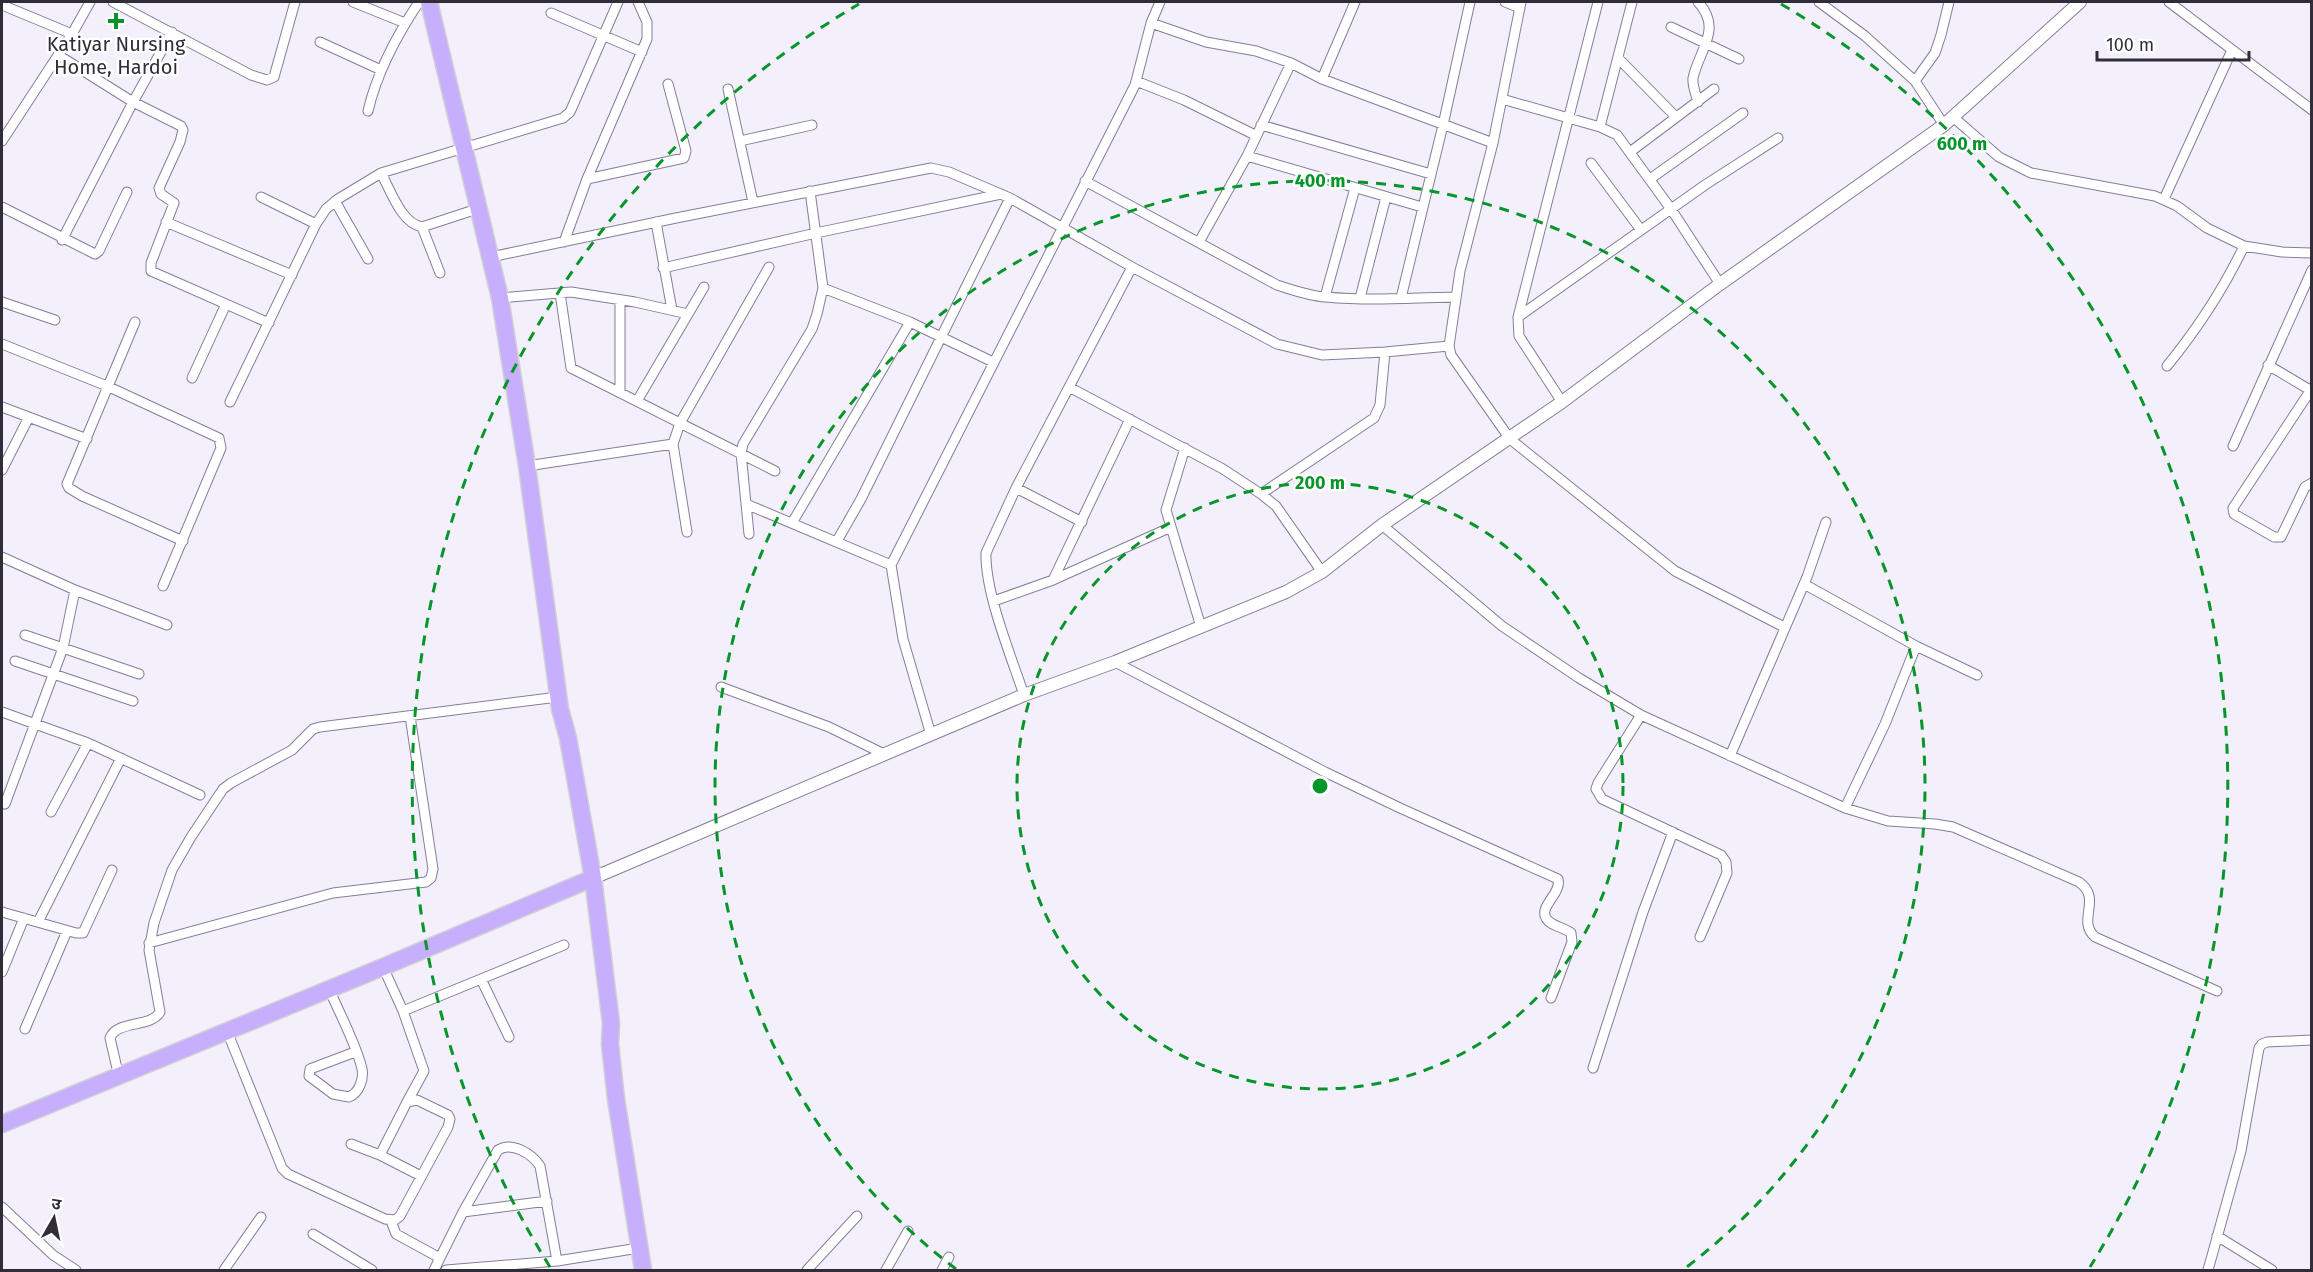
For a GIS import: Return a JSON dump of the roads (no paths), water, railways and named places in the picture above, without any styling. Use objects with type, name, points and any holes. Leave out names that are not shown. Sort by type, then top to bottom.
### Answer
[{"type":"highway","points":[[429,2],[500,298],[559,703],[559,737],[588,880],[602,1023],[610,1044],[643,1270]]},
{"type":"highway","points":[[2,1124],[588,880]]},
{"type":"street","points":[[2,141],[72,34],[90,2]]},
{"type":"street","points":[[113,2],[251,75],[271,80],[274,77],[295,2]]},
{"type":"street","points":[[353,2],[405,23]]},
{"type":"street","points":[[368,111],[381,70],[418,2]]},
{"type":"street","points":[[230,402],[316,225],[335,201],[381,173],[464,146],[563,118],[570,112],[618,2]]},
{"type":"street","points":[[564,242],[587,179],[647,39],[648,29],[638,2]]},
{"type":"street","points":[[931,735],[903,639],[891,565],[1136,81],[1151,23],[1160,2]]},
{"type":"street","points":[[1322,79],[1355,2]]},
{"type":"street","points":[[1401,298],[1470,2]]},
{"type":"street","points":[[1505,2],[1520,5],[1493,143],[1460,271],[1449,346],[1451,355],[1510,439],[1675,571],[1784,627]]},
{"type":"street","points":[[1563,402],[1519,336],[1518,317],[1598,2]]},
{"type":"street","points":[[1600,127],[1632,2]]},
{"type":"street","points":[[1698,2],[1708,15],[1706,45],[1693,78],[1698,102]]},
{"type":"street","points":[[1820,2],[1865,36],[1915,81],[1949,121],[1999,157],[2031,173],[2164,199],[2208,228],[2244,246],[2282,252],[2312,253]]},
{"type":"street","points":[[1915,81],[1935,53],[1949,2]]},
{"type":"street","points":[[588,880],[1024,695],[1115,662],[1286,592],[1322,572],[1382,525],[1563,402],[1720,284],[1949,121],[2080,2]]},
{"type":"street","points":[[2169,2],[2312,110]]},
{"type":"street","points":[[2,5],[72,34]]},
{"type":"street","points":[[551,13],[642,52]]},
{"type":"street","points":[[1151,23],[1185,36],[1256,51],[1291,63],[1322,79],[1379,98],[1493,143]]},
{"type":"street","points":[[1671,27],[1739,59]]},
{"type":"street","points":[[62,240],[171,32]]},
{"type":"street","points":[[320,42],[381,70]]},
{"type":"street","points":[[2164,199],[2232,50]]},
{"type":"street","points":[[58,55],[133,102],[181,126],[183,130],[180,142],[159,188],[161,194],[174,203],[151,263],[151,271],[269,323]]},
{"type":"street","points":[[1618,58],[1676,117]]},
{"type":"street","points":[[1199,242],[1246,156],[1291,63]]},
{"type":"street","points":[[1136,81],[1185,100],[1255,135]]},
{"type":"street","points":[[587,179],[684,158],[686,151],[668,84]]},
{"type":"street","points":[[728,89],[753,202]]},
{"type":"street","points":[[1630,152],[1714,89]]},
{"type":"street","points":[[1502,99],[1600,127],[1617,135],[1671,209],[1720,284]]},
{"type":"street","points":[[1650,179],[1743,113]]},
{"type":"street","points":[[740,141],[812,125]]},
{"type":"street","points":[[1261,125],[1431,174]]},
{"type":"street","points":[[1518,317],[1671,209],[1778,138]]},
{"type":"street","points":[[1246,156],[1422,207]]},
{"type":"street","points":[[1591,163],[1641,230]]},
{"type":"street","points":[[491,257],[753,202],[931,168],[949,172],[1006,196],[1132,267],[1277,344],[1322,355],[1449,346]]},
{"type":"street","points":[[381,173],[412,224],[422,227],[480,208]]},
{"type":"street","points":[[1085,181],[1277,285],[1325,297],[1456,297]]},
{"type":"street","points":[[1325,297],[1354,188]]},
{"type":"street","points":[[749,534],[741,453],[743,444],[812,330],[823,288],[810,191]]},
{"type":"street","points":[[2,207],[62,240],[91,253],[97,253],[127,192]]},
{"type":"street","points":[[663,268],[816,233],[1006,196]]},
{"type":"street","points":[[837,541],[861,499],[942,337],[1006,196]]},
{"type":"street","points":[[261,197],[316,225]]},
{"type":"street","points":[[1360,298],[1386,197]]},
{"type":"street","points":[[335,201],[368,259]]},
{"type":"street","points":[[166,222],[292,275]]},
{"type":"street","points":[[656,222],[672,310]]},
{"type":"street","points":[[422,227],[440,273]]},
{"type":"street","points":[[2167,366],[2208,313],[2244,246]]},
{"type":"street","points":[[687,532],[673,444],[680,423],[769,267]]},
{"type":"street","points":[[1024,695],[994,600],[986,553],[1016,488],[1132,267]]},
{"type":"street","points":[[2233,446],[2312,270]]},
{"type":"street","points":[[637,401],[704,287]]},
{"type":"street","points":[[823,288],[910,322],[993,362]]},
{"type":"street","points":[[500,298],[560,293],[581,294],[688,314]]},
{"type":"street","points":[[560,293],[571,368],[775,471]]},
{"type":"street","points":[[620,300],[620,393]]},
{"type":"street","points":[[2,302],[55,320]]},
{"type":"street","points":[[192,378],[226,304]]},
{"type":"street","points":[[135,322],[68,480],[69,488],[109,509],[183,541]]},
{"type":"street","points":[[792,523],[910,322]]},
{"type":"street","points":[[2,344],[107,386],[214,434],[221,442],[221,448],[163,586]]},
{"type":"street","points":[[1261,494],[1374,418],[1380,405],[1385,352]]},
{"type":"street","points":[[2268,365],[2311,389],[2234,508],[2234,514],[2274,537],[2281,537],[2305,486],[2312,483]]},
{"type":"street","points":[[1069,387],[1223,469],[1261,494],[1276,507],[1322,572]]},
{"type":"street","points":[[2,406],[87,439]]},
{"type":"street","points":[[2,470],[28,417]]},
{"type":"street","points":[[1053,580],[1130,419]]},
{"type":"street","points":[[526,466],[673,444]]},
{"type":"street","points":[[1185,448],[1166,505],[1169,528],[1202,627]]},
{"type":"street","points":[[1016,488],[1082,522]]},
{"type":"street","points":[[746,504],[891,565]]},
{"type":"street","points":[[1730,756],[1804,584],[1826,522]]},
{"type":"street","points":[[1382,525],[1502,626],[1579,678],[1641,715],[1845,808],[1888,821],[1953,827],[2079,882],[2087,888],[2091,895],[2088,925],[2089,932],[2095,937],[2217,991]]},
{"type":"street","points":[[994,600],[1053,580],[1169,528]]},
{"type":"street","points":[[2,556],[75,590],[167,625]]},
{"type":"street","points":[[1804,584],[1916,646],[1977,675]]},
{"type":"street","points":[[4,804],[63,648],[75,590]]},
{"type":"street","points":[[25,635],[139,674]]},
{"type":"street","points":[[1845,808],[1885,724],[1916,646]]},
{"type":"street","points":[[15,661],[133,701]]},
{"type":"street","points":[[1115,662],[1347,782],[1558,879],[1559,888],[1544,912],[1549,922],[1567,929],[1572,937],[1551,998]]},
{"type":"street","points":[[721,687],[829,727],[884,754]]},
{"type":"street","points":[[119,1077],[110,1044],[112,1033],[155,1018],[160,1012],[149,943],[172,870],[223,789],[292,750],[313,729],[410,716],[559,703]]},
{"type":"street","points":[[2,712],[88,743],[200,795]]},
{"type":"street","points":[[1641,715],[1596,789],[1602,799],[1721,855],[1726,862],[1727,873],[1700,937]]},
{"type":"street","points":[[149,943],[319,896],[426,882],[431,878],[433,869],[410,716]]},
{"type":"street","points":[[51,812],[88,743]]},
{"type":"street","points":[[38,922],[122,758]]},
{"type":"street","points":[[1593,1068],[1643,912],[1673,832]]},
{"type":"street","points":[[2,912],[81,934],[86,930],[112,870]]},
{"type":"street","points":[[2,972],[24,918]]},
{"type":"street","points":[[25,1029],[67,931]]},
{"type":"street","points":[[403,1011],[564,945]]},
{"type":"street","points":[[380,1155],[424,1071],[403,1011],[383,967]]},
{"type":"street","points":[[481,979],[509,1037]]},
{"type":"street","points":[[329,989],[355,1052],[362,1070],[362,1077],[354,1095],[339,1096],[309,1076],[310,1069],[355,1052]]},
{"type":"street","points":[[227,1031],[282,1168],[288,1174],[391,1221],[396,1234],[440,1258]]},
{"type":"street","points":[[2208,1270],[2241,1151],[2259,1048],[2267,1042],[2312,1040]]},
{"type":"street","points":[[391,1221],[400,1216],[448,1127],[450,1119],[445,1112],[417,1100],[407,1102]]},
{"type":"street","points":[[351,1144],[380,1155],[421,1176]]},
{"type":"street","points":[[434,1270],[498,1150],[507,1146],[516,1148],[537,1161],[540,1166],[557,1261]]},
{"type":"street","points":[[463,1212],[547,1201]]},
{"type":"street","points":[[2,1208],[53,1255],[76,1270]]},
{"type":"street","points":[[807,1270],[857,1216]]},
{"type":"street","points":[[224,1270],[261,1217]]},
{"type":"street","points":[[886,1270],[908,1231]]},
{"type":"street","points":[[313,1234],[372,1270]]},
{"type":"street","points":[[2217,1236],[2272,1270]]},
{"type":"street","points":[[446,1270],[557,1261],[639,1248]]},
{"type":"street","points":[[942,1270],[949,1257]]},
{"type":"place","name":"Katiyar Nursing Home, Hardoi","points":[[116,21]]}]
